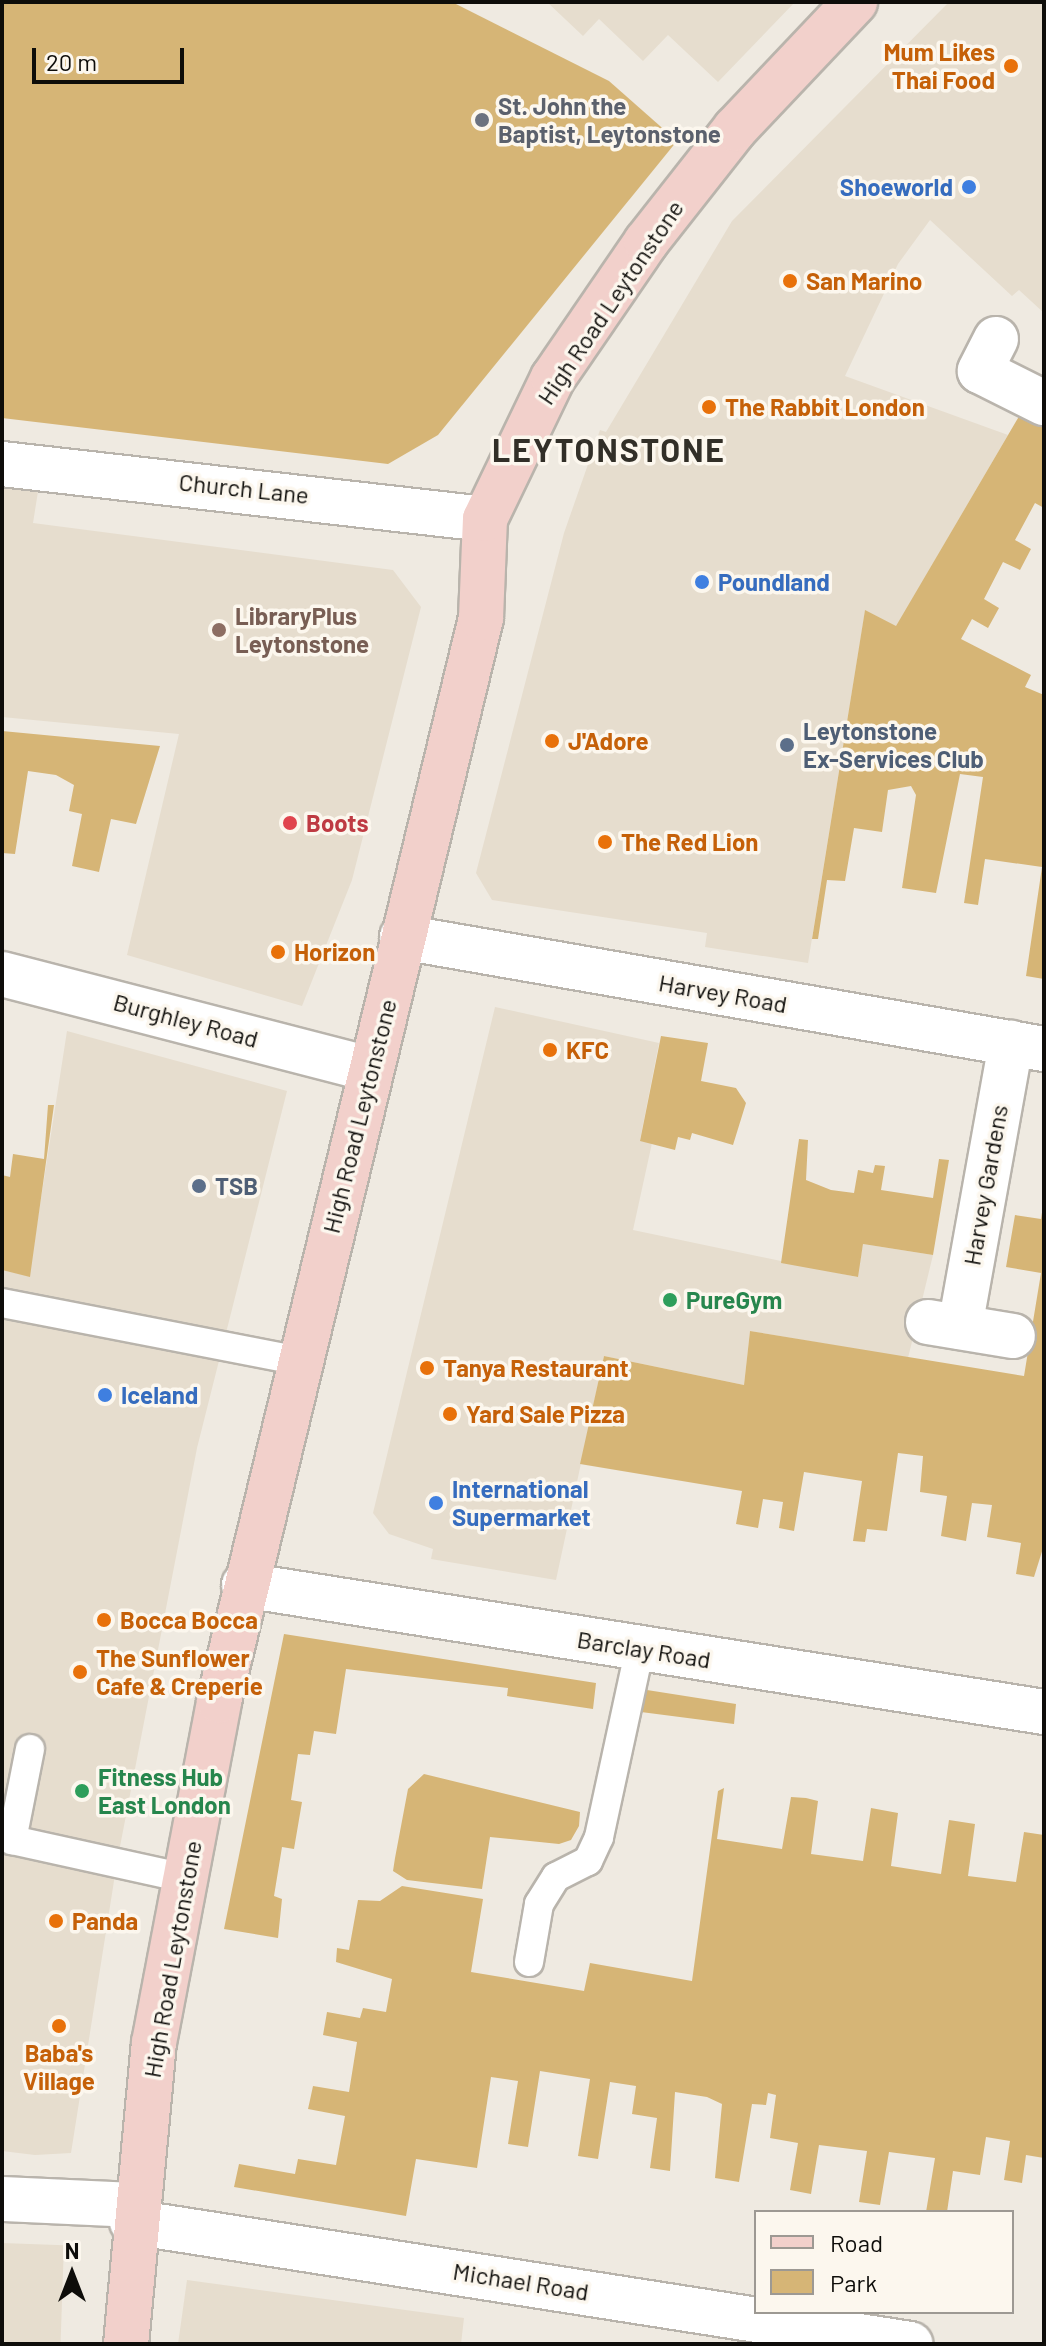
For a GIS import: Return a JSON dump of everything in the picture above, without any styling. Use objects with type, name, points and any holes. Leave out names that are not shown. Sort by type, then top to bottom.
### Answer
[{"type":"street","name":"High Road Leytonstone","points":[[126,2344],[133,2214],[185,1878],[244,1585],[481,618],[485,519],[553,378],[646,242],[735,129],[855,2]]},
{"type":"street","points":[[996,339],[980,371],[1044,403]]},
{"type":"street","name":"Church Lane","points":[[2,464],[485,519]]},
{"type":"street","name":"Harvey Road","points":[[402,937],[1028,1046]]},
{"type":"street","name":"Burghley Road","points":[[2,974],[370,1069]]},
{"type":"street","name":"Harvey Gardens","points":[[1013,1336],[944,1325],[1028,1046]]},
{"type":"street","name":"Barclay Road","points":[[244,1585],[1044,1712]]},
{"type":"street","name":"Michael Road","points":[[2,2199],[133,2214],[745,2331],[910,2344]]},
{"type":"lane","points":[[2,1303],[301,1361]]},
{"type":"lane","points":[[529,1962],[539,1904],[556,1877],[588,1861],[599,1837],[640,1648]]},
{"type":"lane","points":[[30,1749],[7,1838],[185,1878]]},
{"type":"shaded area","points":[[547,2],[795,2],[718,82],[668,35],[643,61],[599,19],[583,36]]},
{"type":"shaded area","points":[[949,2],[1044,2],[1044,313],[1019,290],[1012,296],[930,220],[898,264],[845,376],[1008,435],[896,627],[865,611],[808,963],[705,947],[707,933],[492,900],[476,873],[564,533],[600,430],[606,432],[732,221]]},
{"type":"shaded area","points":[[2,475],[40,479],[33,523],[393,570],[421,607],[352,880],[302,1006],[127,955],[179,734],[2,717]]},
{"type":"shaded area","points":[[495,1007],[659,1043],[640,1140],[652,1143],[633,1230],[857,1277],[863,1244],[933,1255],[908,1358],[750,1331],[744,1385],[604,1356],[556,1580],[431,1559],[433,1549],[389,1534],[373,1513]]},
{"type":"shaded area","points":[[67,1031],[287,1091],[197,1448],[117,1862],[71,2153],[35,2155],[2,2151],[2,1270],[29,1276]]},
{"type":"shaded area","points":[[2,2243],[64,2245],[61,2344],[2,2344]]},
{"type":"shaded area","points":[[187,2280],[464,2318],[461,2344],[178,2344]]},
{"type":"green space","points":[[2,2],[452,2],[609,81],[677,141],[438,435],[388,464],[2,418]]},
{"type":"green space","points":[[1021,413],[1044,420],[1044,508],[1035,503],[1015,540],[1031,549],[1020,570],[1003,562],[984,599],[999,608],[988,628],[972,619],[961,639],[1031,675],[1025,687],[1044,695],[1044,979],[1026,976],[1042,867],[985,859],[978,905],[964,903],[983,777],[960,774],[936,893],[902,888],[916,795],[911,786],[888,790],[882,832],[854,828],[845,881],[827,880],[818,939],[812,939],[865,610],[896,626]]},
{"type":"green space","points":[[2,731],[160,746],[136,824],[111,819],[99,872],[72,866],[82,814],[69,811],[74,785],[56,775],[28,771],[15,854],[2,853]]},
{"type":"green space","points":[[661,1036],[708,1043],[701,1081],[736,1088],[746,1103],[733,1145],[692,1133],[690,1140],[678,1137],[675,1150],[640,1141]]},
{"type":"green space","points":[[48,1105],[54,1105],[30,1277],[2,1270],[2,1175],[10,1177],[13,1154],[44,1159]]},
{"type":"green space","points":[[799,1139],[808,1140],[806,1180],[831,1190],[854,1193],[858,1170],[873,1173],[875,1165],[885,1166],[881,1190],[933,1198],[939,1159],[949,1160],[933,1255],[863,1244],[858,1277],[781,1263]]},
{"type":"green space","points":[[1044,1199],[1044,1545],[1034,1577],[1016,1574],[1021,1543],[987,1537],[992,1505],[972,1503],[966,1541],[941,1536],[947,1496],[920,1492],[923,1456],[898,1453],[887,1531],[867,1529],[865,1542],[853,1541],[862,1481],[804,1472],[794,1531],[779,1528],[783,1502],[763,1499],[758,1528],[736,1524],[742,1491],[580,1464],[604,1356],[744,1385],[750,1331],[1024,1376],[1041,1273],[1006,1267],[1015,1215],[1041,1219]]},
{"type":"green space","points":[[284,1634],[596,1683],[593,1709],[507,1696],[508,1688],[346,1669],[336,1734],[314,1731],[310,1755],[298,1754],[291,1800],[302,1802],[294,1849],[282,1847],[274,1896],[282,1899],[278,1938],[224,1929]]},
{"type":"green space","points":[[647,1690],[736,1704],[734,1724],[641,1712]]},
{"type":"green space","points":[[424,1774],[580,1812],[579,1826],[571,1840],[559,1844],[490,1837],[482,1889],[407,1880],[393,1871],[395,1858],[408,1789]]},
{"type":"green space","points":[[724,1788],[717,1839],[782,1849],[791,1797],[806,1798],[818,1801],[811,1854],[863,1861],[871,1808],[898,1813],[891,1866],[941,1874],[949,1820],[975,1824],[968,1876],[1016,1882],[1024,1832],[1044,1835],[1044,2158],[1026,2155],[1022,2183],[1004,2180],[1010,2141],[986,2137],[980,2175],[953,2171],[947,2210],[926,2210],[935,2158],[889,2152],[880,2205],[859,2202],[867,2151],[819,2145],[811,2194],[790,2190],[798,2143],[770,2138],[776,2095],[768,2093],[766,2105],[752,2104],[739,2182],[715,2178],[722,2104],[707,2097],[675,2092],[670,2171],[650,2168],[657,2118],[632,2114],[636,2086],[610,2082],[598,2159],[578,2156],[590,2079],[540,2071],[528,2147],[508,2144],[518,2081],[491,2077],[477,2168],[416,2159],[406,2216],[234,2187],[239,2164],[295,2174],[298,2159],[336,2165],[345,2116],[308,2109],[313,2086],[349,2092],[357,2042],[323,2035],[327,2012],[360,2018],[363,2008],[386,2012],[392,1979],[336,1962],[337,1948],[349,1950],[358,1900],[380,1901],[402,1886],[483,1899],[471,1972],[584,1991],[590,1963],[692,1981],[718,1791]]},
{"type":"place","name":"Mum Likes Thai Food","points":[[1011,66]]},
{"type":"place","name":"St. John the Baptist, Leytonstone","points":[[482,120]]},
{"type":"place","name":"Shoeworld","points":[[969,187]]},
{"type":"place","name":"San Marino","points":[[790,281]]},
{"type":"place","name":"The Rabbit London","points":[[709,407]]},
{"type":"place","name":"Poundland","points":[[702,582]]},
{"type":"place","name":"LibraryPlus Leytonstone","points":[[219,630]]},
{"type":"place","name":"J'Adore","points":[[552,741]]},
{"type":"place","name":"Leytonstone Ex-Services Club","points":[[787,745]]},
{"type":"place","name":"Boots","points":[[290,823]]},
{"type":"place","name":"The Red Lion","points":[[605,842]]},
{"type":"place","name":"Horizon","points":[[278,952]]},
{"type":"place","name":"KFC","points":[[550,1050]]},
{"type":"place","name":"TSB","points":[[199,1186]]},
{"type":"place","name":"PureGym","points":[[670,1300]]},
{"type":"place","name":"Tanya Restaurant","points":[[427,1368]]},
{"type":"place","name":"Iceland","points":[[105,1395]]},
{"type":"place","name":"Yard Sale Pizza","points":[[450,1414]]},
{"type":"place","name":"International Supermarket","points":[[436,1503]]},
{"type":"place","name":"Bocca Bocca","points":[[104,1620]]},
{"type":"place","name":"The Sunflower Cafe & Creperie","points":[[80,1672]]},
{"type":"place","name":"Fitness Hub East London","points":[[82,1791]]},
{"type":"place","name":"Panda","points":[[56,1921]]},
{"type":"place","name":"Baba's Village","points":[[59,2026]]},
{"type":"district","name":"LEYTONSTONE","points":[[609,449]]}]
